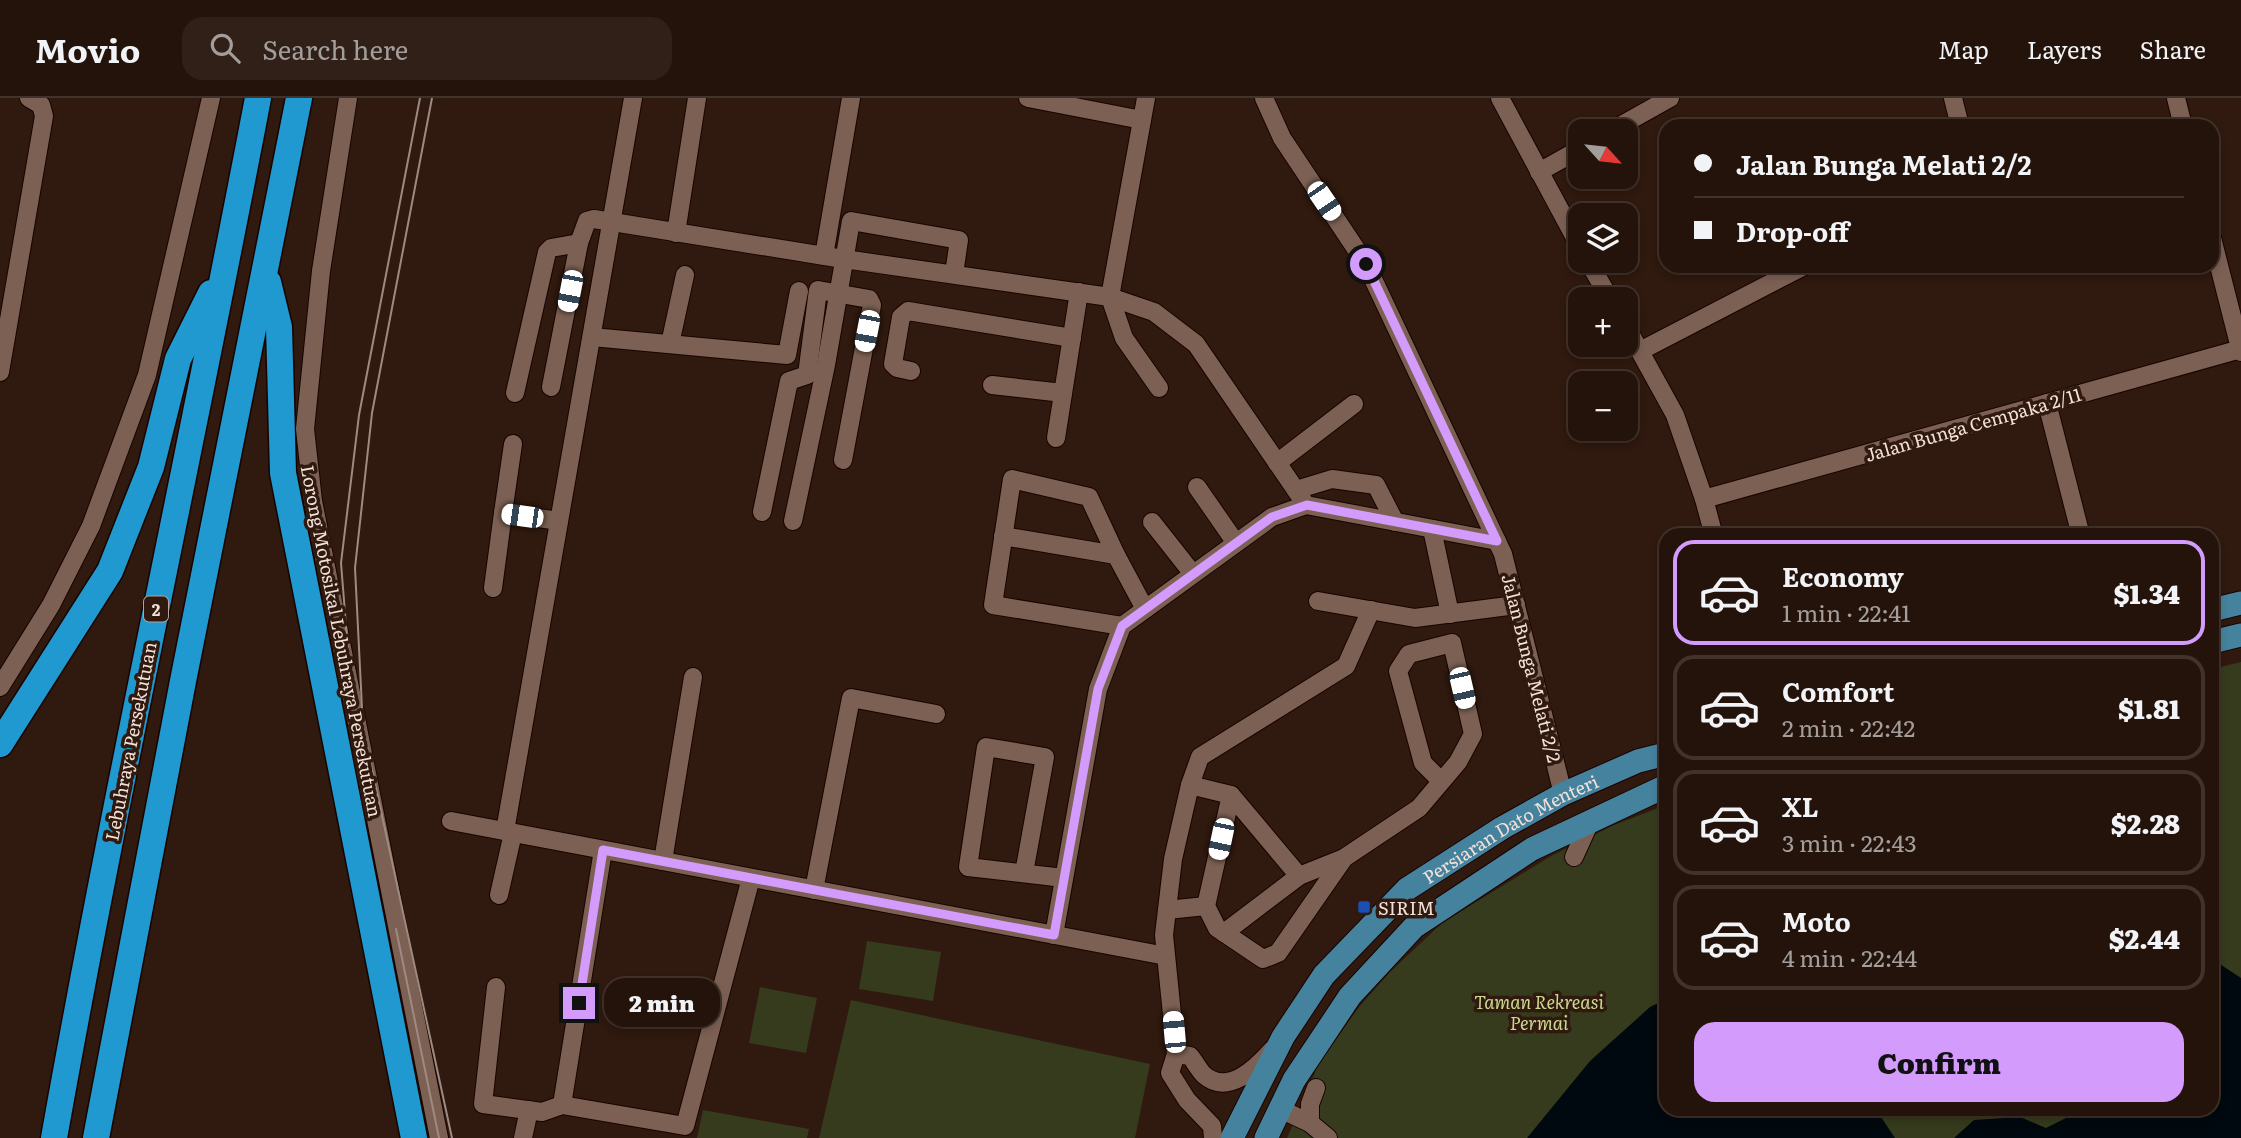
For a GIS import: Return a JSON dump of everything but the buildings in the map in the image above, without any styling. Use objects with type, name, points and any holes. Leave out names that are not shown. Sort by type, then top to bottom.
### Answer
[{"type":"highway","name":"Lebuhraya Persekutuan","points":[[54,1138],[141,681],[258,98]]},
{"type":"highway","name":"2","points":[[96,1138],[183,681],[299,98]]},
{"type":"highway","points":[[0,744],[110,571],[151,467],[178,359],[227,260]]},
{"type":"highway","points":[[266,274],[279,327],[283,473],[414,1138]]},
{"type":"main road","points":[[2219,608],[2241,603]]},
{"type":"main road","points":[[2219,640],[2239,636]]},
{"type":"main road","name":"Persiaran Dato Menteri","points":[[1232,1138],[1283,1037],[1324,975],[1407,890],[1502,828],[1563,794],[1638,761],[1659,756]]},
{"type":"main road","name":"Persiaran Dato Menteri","points":[[1266,1138],[1294,1080],[1350,996],[1414,927],[1532,849],[1659,789]]},
{"type":"street","points":[[0,372],[44,116],[41,105],[29,98]]},
{"type":"street","points":[[0,687],[51,605],[92,526],[147,375],[211,98]]},
{"type":"street","name":"Lorong Motosikal Lebuhraya Persekutuan","points":[[348,98],[321,271],[305,429],[313,501],[439,1138]]},
{"type":"street","points":[[499,895],[559,521],[633,98]]},
{"type":"street","points":[[676,233],[697,98]]},
{"type":"street","points":[[824,256],[851,98]]},
{"type":"street","points":[[1032,98],[1142,120]]},
{"type":"street","points":[[1146,98],[1110,297],[1124,338],[1159,388]]},
{"type":"street","name":"Jalan Bunga Melati 2/2","points":[[1264,98],[1282,138],[1366,264],[1503,554],[1563,794]]},
{"type":"street","points":[[1500,98],[1568,225]]},
{"type":"street","points":[[1632,119],[1670,98]]},
{"type":"street","points":[[1953,98],[1958,119]]},
{"type":"street","points":[[2176,98],[2181,119]]},
{"type":"street","points":[[1539,172],[1568,156]]},
{"type":"street","points":[[551,387],[579,243],[587,221],[594,219],[824,256],[1110,297],[1154,312],[1196,344],[1301,498],[1395,522],[1497,541]]},
{"type":"street","points":[[793,520],[826,365],[852,221],[959,240],[954,274]]},
{"type":"street","points":[[515,393],[547,252],[551,248],[579,243]]},
{"type":"street","points":[[2219,265],[2241,350]]},
{"type":"street","points":[[1640,351],[1790,273]]},
{"type":"street","points":[[670,344],[685,275]]},
{"type":"street","points":[[762,512],[789,382],[807,375],[818,290],[869,299],[872,305],[843,460]]},
{"type":"street","points":[[592,337],[787,355],[799,291]]},
{"type":"street","points":[[1056,438],[1079,292]]},
{"type":"street","points":[[911,371],[897,368],[893,364],[901,317],[908,311],[1072,338]]},
{"type":"street","points":[[1638,347],[1675,415],[1712,528]]},
{"type":"street","name":"Jalan Bunga Cempaka 2/11","points":[[1704,499],[2241,350]]},
{"type":"street","points":[[992,385],[1063,393]]},
{"type":"street","points":[[2047,403],[2079,528]]},
{"type":"street","points":[[1278,463],[1354,404]]},
{"type":"street","points":[[493,588],[513,444]]},
{"type":"street","points":[[1122,626],[993,605],[1012,479],[1089,497],[1145,609]]},
{"type":"street","points":[[1054,935],[1098,689],[1122,626],[1272,517],[1332,479],[1376,485],[1395,522]]},
{"type":"street","points":[[1196,487],[1236,543]]},
{"type":"street","points":[[503,513],[559,521]]},
{"type":"street","points":[[1152,522],[1193,575]]},
{"type":"street","points":[[1432,528],[1450,614]]},
{"type":"street","points":[[1003,536],[1116,555]]},
{"type":"street","points":[[1318,601],[1415,618],[1516,605]]},
{"type":"street","points":[[1213,1138],[1212,1126],[1187,1100],[1170,1073],[1176,1054],[1164,935],[1173,859],[1190,785],[1200,757],[1346,666],[1371,610]]},
{"type":"street","points":[[1224,933],[1299,876],[1343,858],[1419,808],[1458,762],[1473,734],[1452,643],[1409,654],[1398,671],[1423,763],[1441,781]]},
{"type":"street","points":[[663,861],[693,677]]},
{"type":"street","points":[[814,890],[851,698],[936,714]]},
{"type":"street","points":[[1024,873],[1045,757],[986,747],[968,867],[1064,878]]},
{"type":"street","points":[[1190,785],[1231,795],[1299,876]]},
{"type":"street","points":[[1231,795],[1206,906],[1217,928],[1263,959],[1278,953],[1343,858]]},
{"type":"street","points":[[451,821],[1166,957]]},
{"type":"street","points":[[1574,857],[1590,821]]},
{"type":"street","points":[[562,1105],[603,850]]},
{"type":"street","points":[[496,987],[483,1104],[542,1112],[562,1105],[684,1132],[751,878]]},
{"type":"street","points":[[1167,910],[1206,906]]},
{"type":"street","points":[[1176,1054],[1190,1056],[1204,1074],[1213,1080],[1227,1082],[1242,1078],[1283,1037]]},
{"type":"street","points":[[1310,1123],[1310,1104],[1316,1088]]},
{"type":"street","points":[[1280,1109],[1310,1123],[1328,1138]]},
{"type":"street","points":[[523,1138],[528,1110]]},
{"type":"green space","name":"Taman Rekreasi Permai","points":[[2241,662],[2241,1138],[1287,1138],[1318,1065],[1359,1007],[1389,973],[1442,923],[1551,856],[1614,825],[1659,808],[1659,1116],[2219,1116],[2219,667]]},
{"type":"green space","points":[[867,941],[941,952],[933,1001],[859,989]]},
{"type":"green space","points":[[760,987],[817,998],[806,1053],[749,1043]]},
{"type":"green space","points":[[851,1000],[1150,1064],[1135,1138],[819,1138]]},
{"type":"green space","points":[[703,1110],[809,1129],[807,1138],[697,1138]]},
{"type":"shaded area","points":[[2219,964],[2241,978],[2241,1138],[1954,1138],[1974,1120],[2020,1117],[2046,1128],[2070,1116],[2219,1116]]},
{"type":"shaded area","points":[[1659,1002],[1659,1116],[1879,1116],[1895,1138],[1527,1138],[1590,1061],[1650,1007]]},
{"type":"tram line","points":[[351,688],[341,563],[359,415],[420,98]]},
{"type":"tram line","points":[[432,98],[372,413],[355,568],[363,728],[452,1138]]},
{"type":"tram line","points":[[396,929],[439,1138]]},
{"type":"place","name":"SIRIM","points":[[1364,907]]},
{"type":"route","points":[[579,1003],[603,850],[1054,935],[1098,689],[1122,626],[1272,517],[1307,505],[1497,541],[1366,264]]}]
